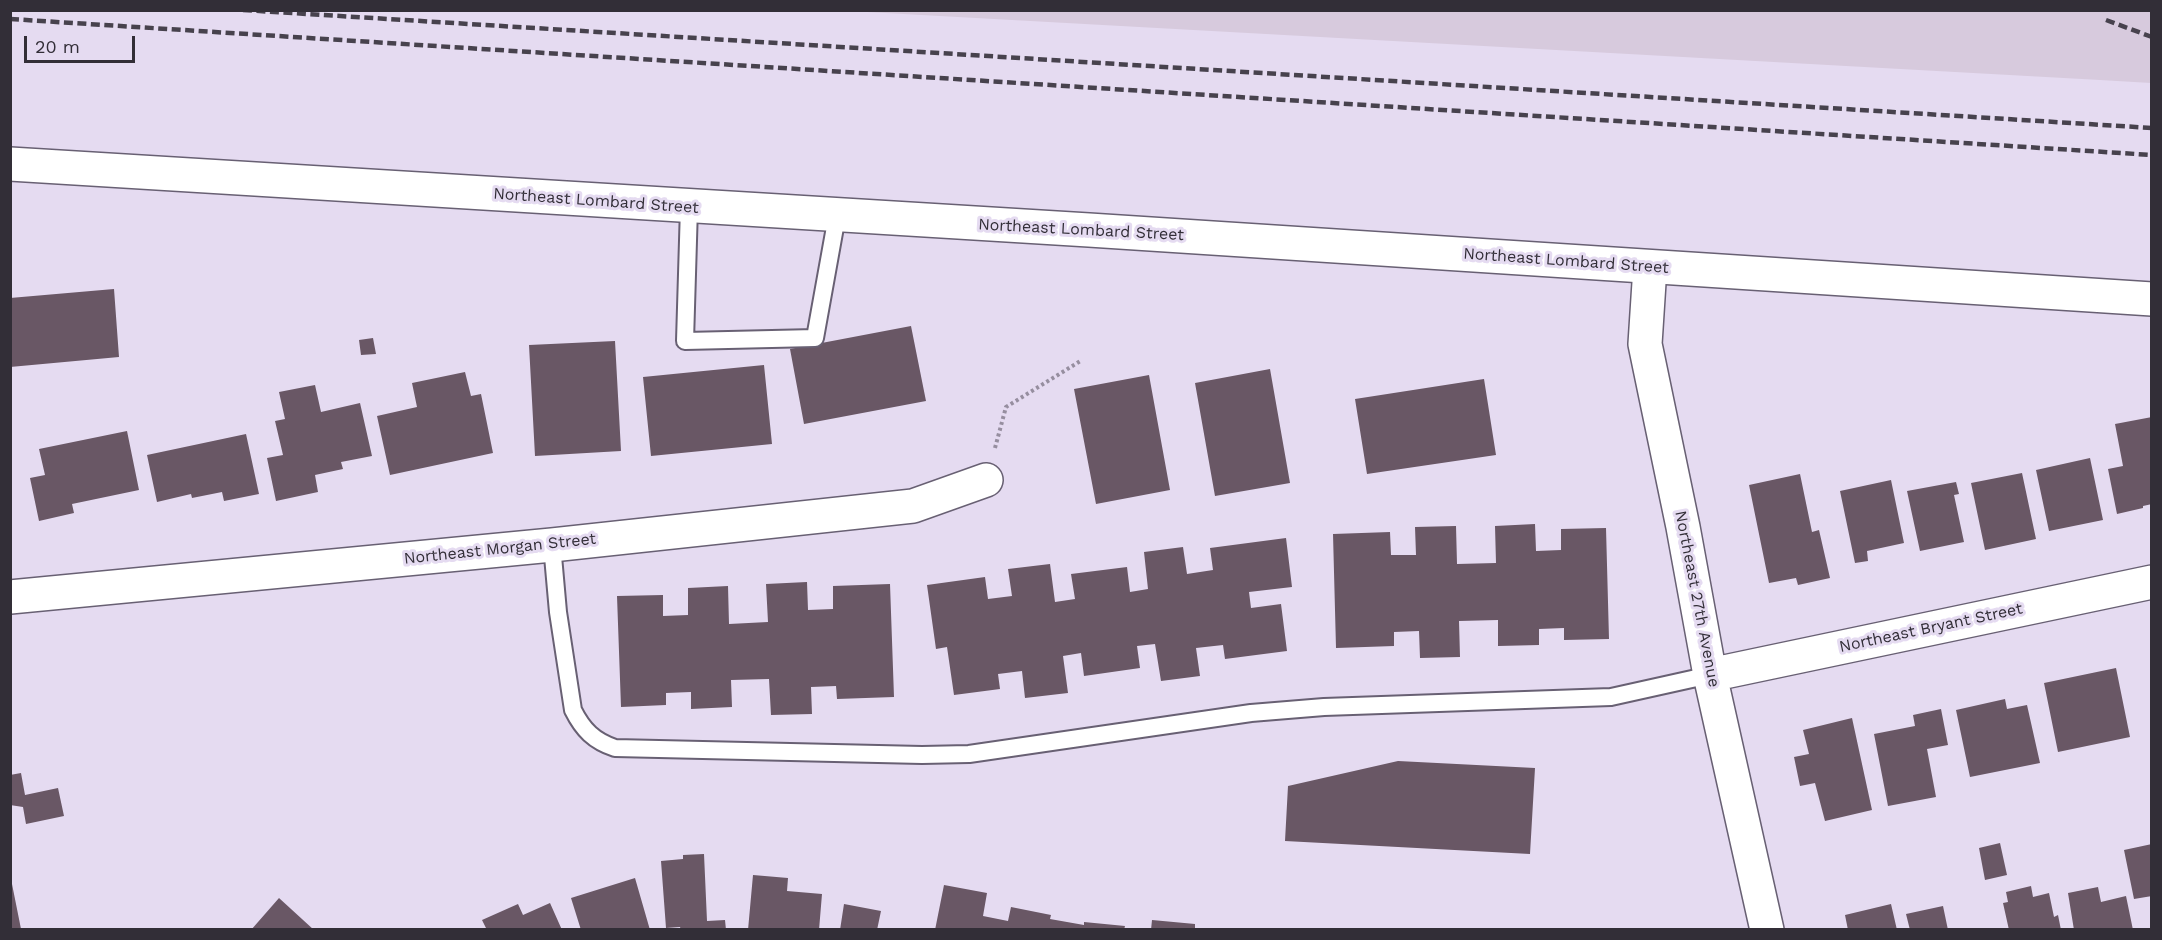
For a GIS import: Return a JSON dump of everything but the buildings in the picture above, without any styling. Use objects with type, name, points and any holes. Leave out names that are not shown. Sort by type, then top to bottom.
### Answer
[{"type":"main road","name":"Northeast Lombard Street","points":[[10,164],[2151,299]]},
{"type":"main road","name":"Northeast 27th Avenue","points":[[1650,267],[1645,344],[1683,527],[1710,675],[1767,930]]},
{"type":"main road","name":"Northeast Morgan Street","points":[[10,597],[913,506],[986,480]]},
{"type":"main road","name":"Northeast Bryant Street","points":[[1710,675],[2151,582]]},
{"type":"lane","points":[[689,207],[685,341],[815,338],[837,216]]},
{"type":"lane","points":[[552,544],[558,612],[573,710],[580,724],[590,735],[600,743],[615,748],[910,754],[969,753],[1251,713],[1324,707],[1611,698],[1710,675]]},
{"type":"path","points":[[986,480],[1006,407],[1082,360]]},
{"type":"shaded area","points":[[849,11],[2151,11],[2151,83],[2100,80]]},
{"type":"railway","points":[[243,10],[2152,128]]},
{"type":"railway","points":[[10,19],[2152,155]]},
{"type":"railway","points":[[2106,20],[2152,37]]}]
